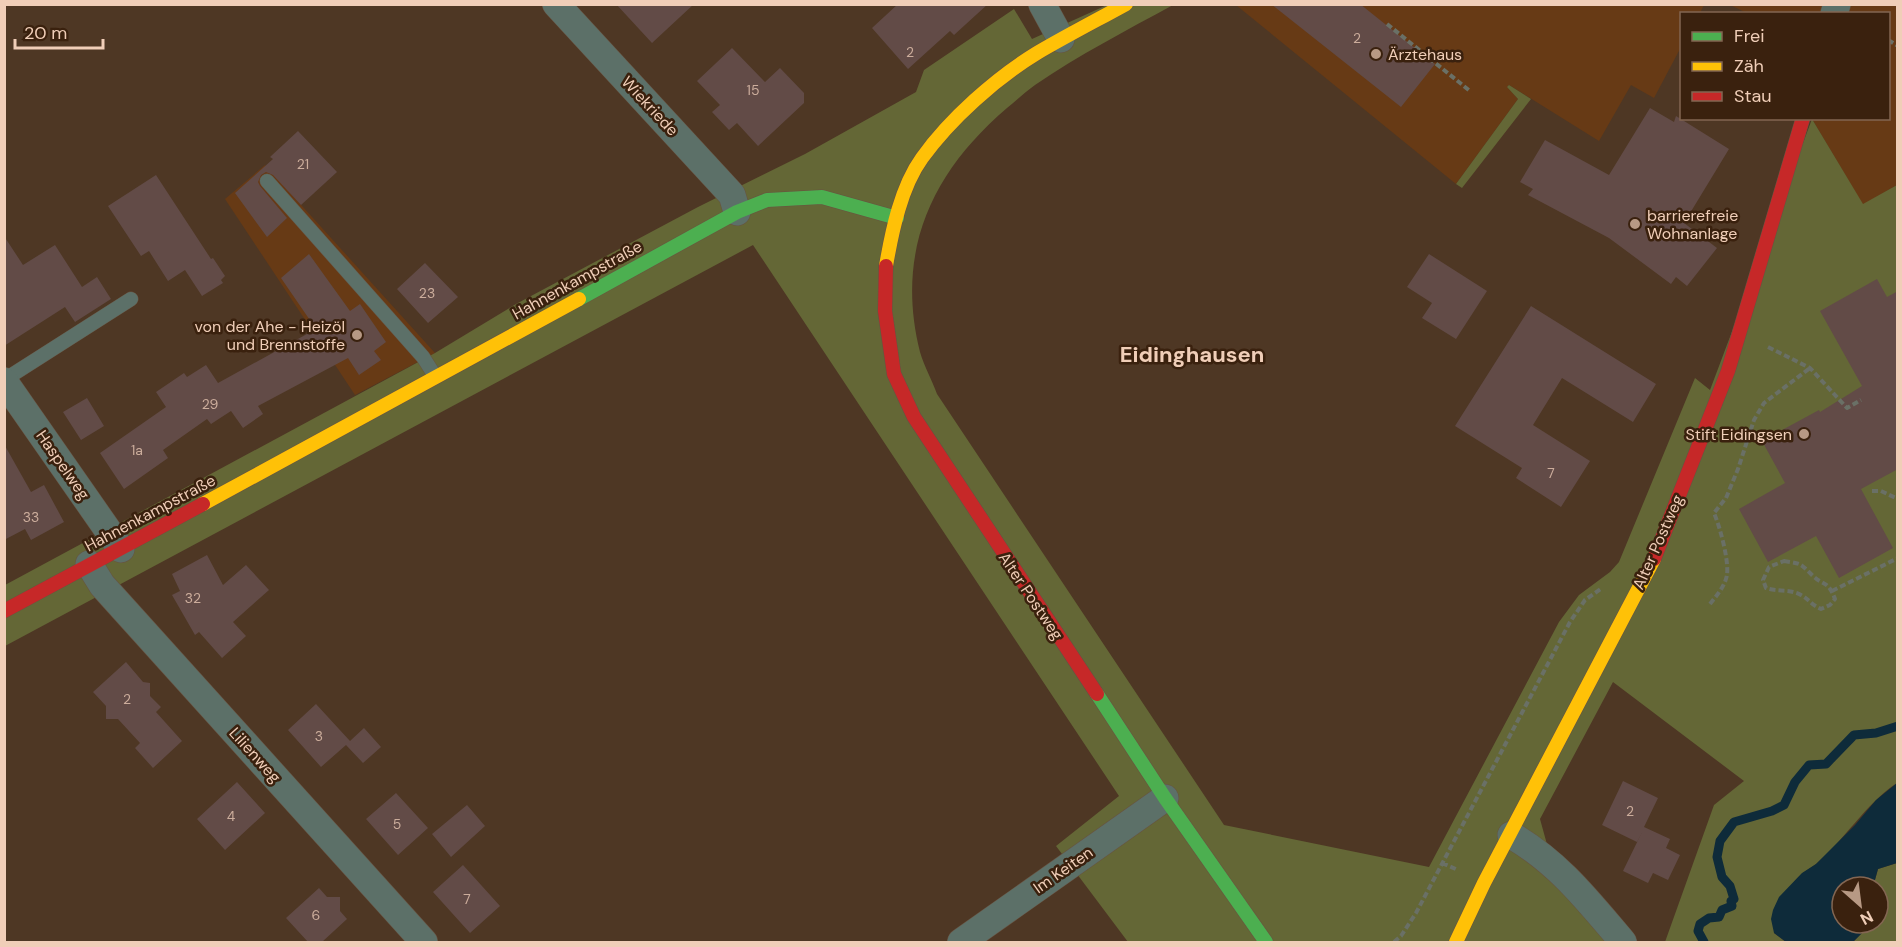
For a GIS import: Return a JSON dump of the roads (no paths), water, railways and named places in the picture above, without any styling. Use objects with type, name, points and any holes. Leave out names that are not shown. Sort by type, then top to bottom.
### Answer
[{"type":"street","name":"Wiekriede","points":[[556,4],[732,195],[737,212]]},
{"type":"street","points":[[1042,4],[1061,39]]},
{"type":"street","points":[[897,218],[907,187],[921,159],[952,123],[997,82],[1036,54],[1126,4]]},
{"type":"street","name":"Alter Postweg","points":[[1456,942],[1484,883],[1653,561],[1728,371],[1802,120]]},
{"type":"street","name":"Hahnenkampstraße","points":[[4,611],[737,212],[767,200],[822,197],[897,218]]},
{"type":"street","name":"Alter Postweg","points":[[897,218],[886,265],[885,299],[894,374],[914,417],[1165,798],[1266,942]]},
{"type":"street","name":"Haspelweg","points":[[4,380],[121,549]]},
{"type":"street","name":"Lilienweg","points":[[89,564],[102,585],[424,942]]},
{"type":"street","name":"Im Keiten","points":[[961,942],[1165,798]]},
{"type":"street","points":[[1510,835],[1526,843],[1567,877],[1623,942]]},
{"type":"lane","points":[[267,181],[423,357],[435,376]]},
{"type":"lane","points":[[4,380],[132,299]]},
{"type":"water","points":[[1897,783],[1897,863],[1878,869],[1876,875],[1830,875],[1830,935],[1860,935],[1853,942],[1786,942],[1774,933],[1771,919],[1779,897],[1855,825],[1876,800]]},
{"type":"waterway","points":[[1704,942],[1698,931],[1700,924],[1709,918],[1719,917],[1722,910],[1732,906],[1731,901],[1734,899],[1730,886],[1722,877],[1717,857],[1720,841],[1734,822],[1772,811],[1784,805],[1795,782],[1809,765],[1826,764],[1854,735],[1876,733],[1898,726]]},
{"type":"place","name":"Ärztehaus","points":[[1376,54]]},
{"type":"place","name":"barrierefreie Wohnanlage","points":[[1635,224]]},
{"type":"place","name":"von der Ahe - Heizöl und Brennstoffe","points":[[357,335]]},
{"type":"place","name":"Stift Eidingsen","points":[[1804,434]]},
{"type":"district","name":"Eidinghausen","points":[[1192,354]]}]
